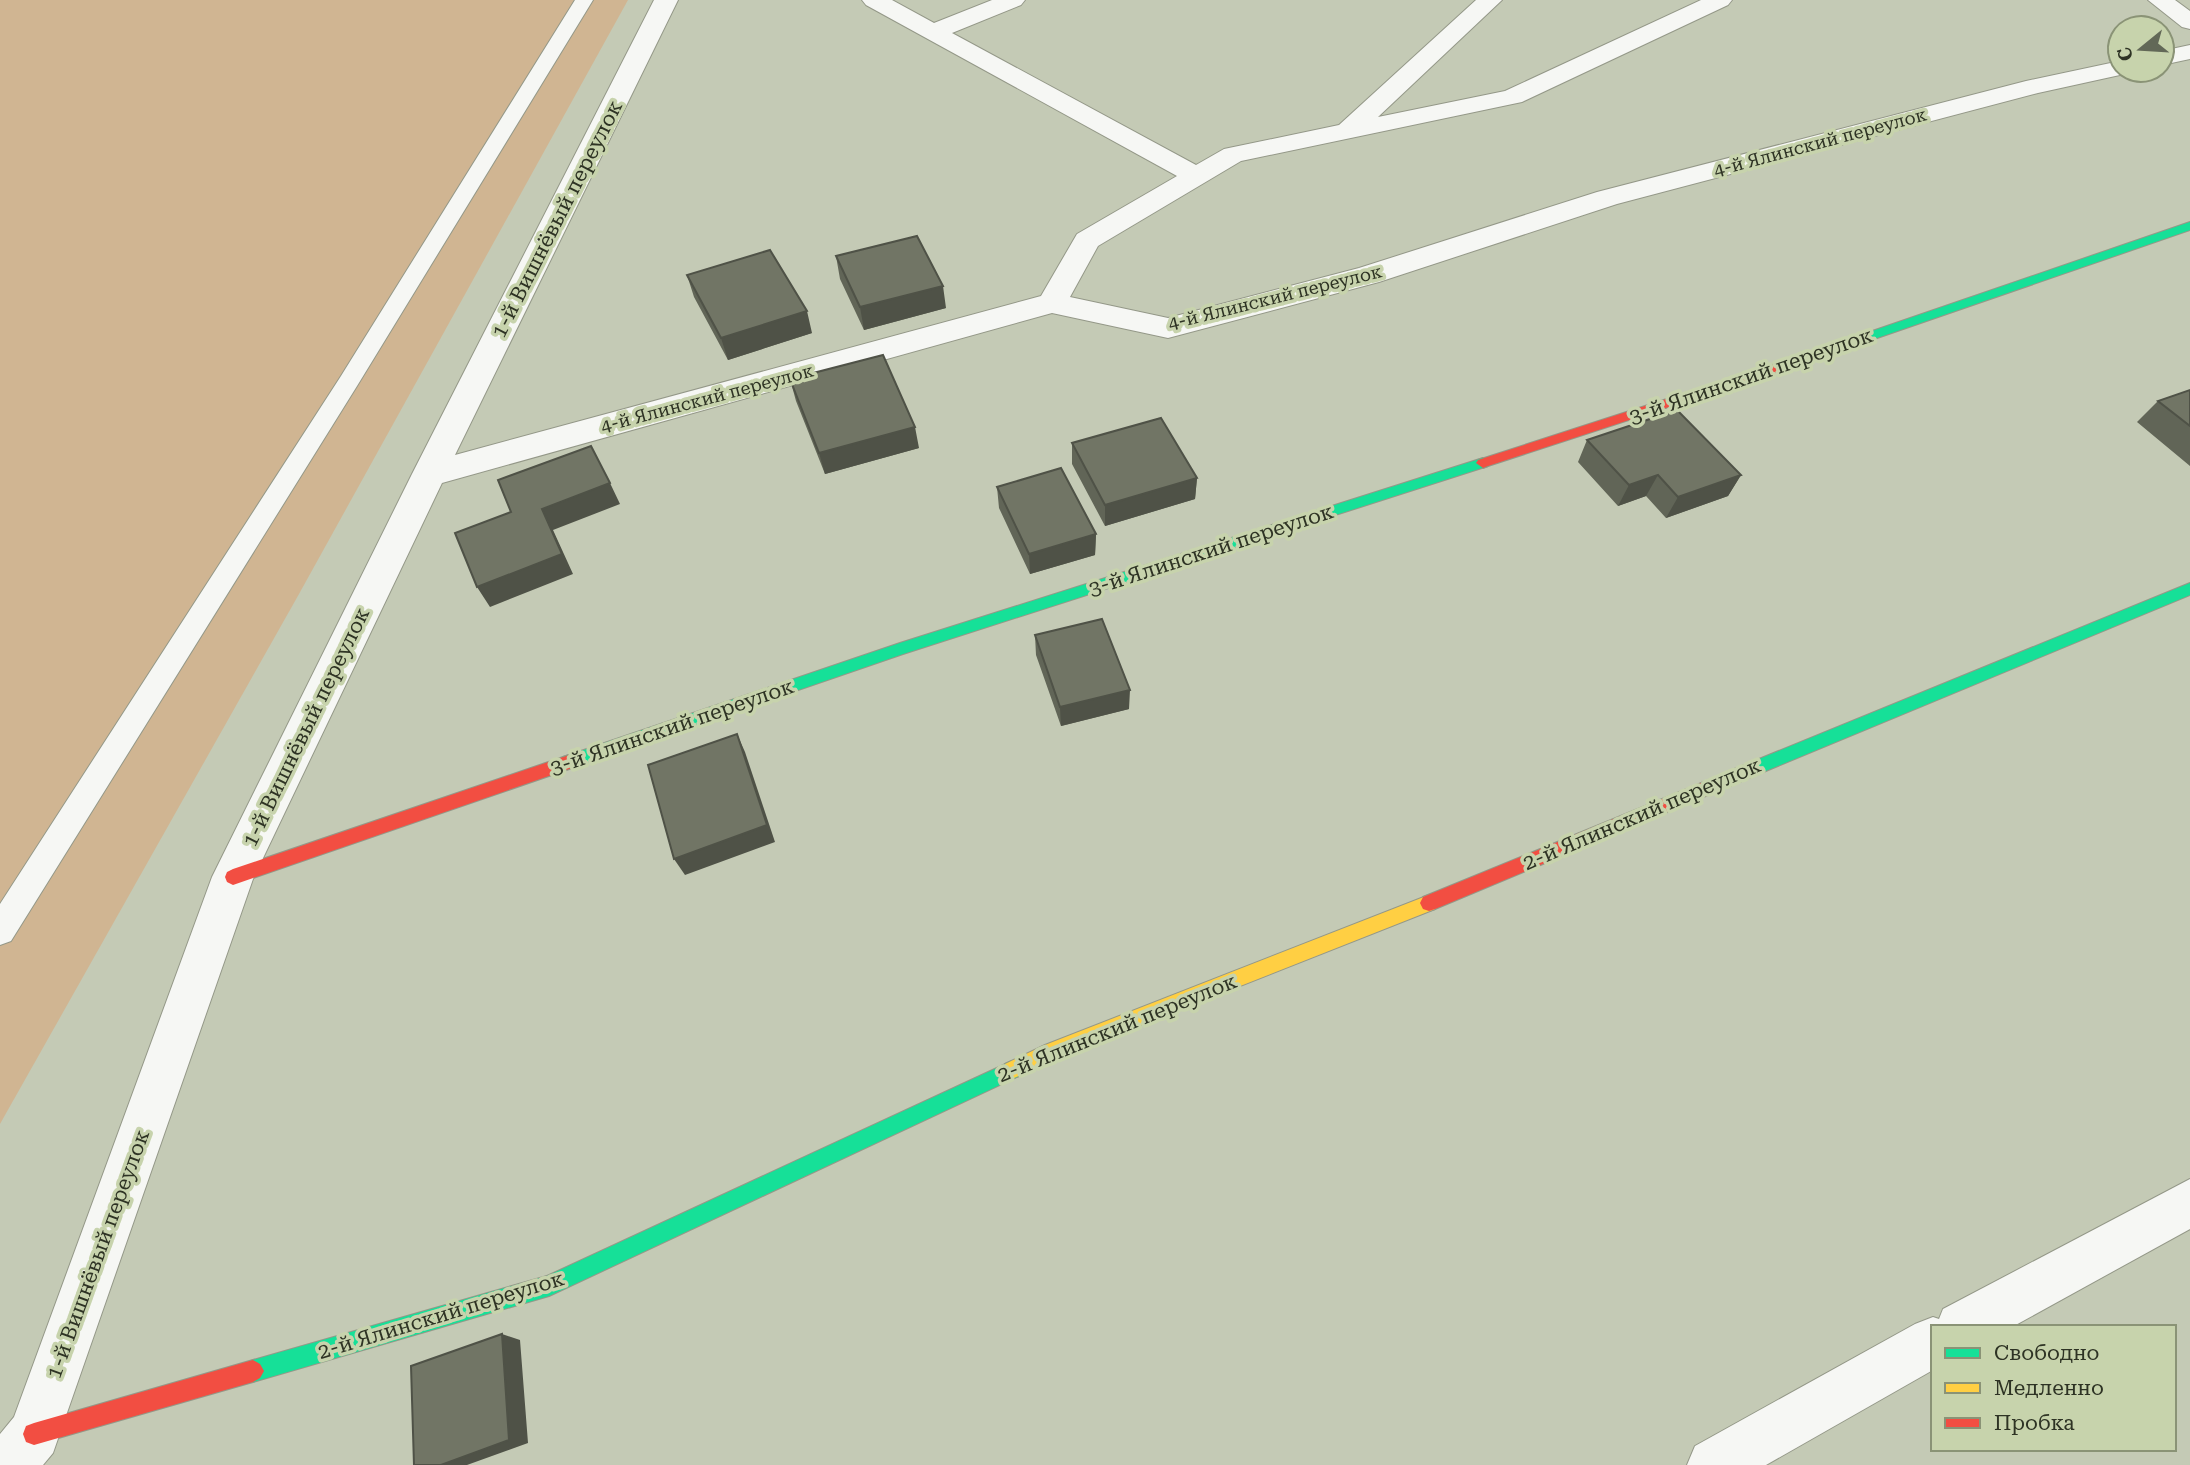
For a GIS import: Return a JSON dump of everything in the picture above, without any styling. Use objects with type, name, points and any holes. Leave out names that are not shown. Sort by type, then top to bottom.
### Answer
[{"type":"street","points":[[874,0],[1196,176]]},
{"type":"street","points":[[932,32],[1013,0]]},
{"type":"street","points":[[1349,130],[1490,0]]},
{"type":"street","points":[[1052,303],[1087,240],[1233,155],[1513,97],[1720,0]]},
{"type":"street","points":[[2160,0],[2190,22]]},
{"type":"street","name":"1-й Вишнёвый переулок","points":[[9,1465],[34,1434],[233,877],[429,474],[663,6]]},
{"type":"street","name":"4-й Ялинский переулок","points":[[429,474],[1052,303],[1168,328],[1369,275],[1607,198],[2035,86],[2106,71]]},
{"type":"street","name":"3-й Ялинский переулок","points":[[233,877],[900,649],[1710,391],[2190,226]]},
{"type":"street","name":"2-й Ялинский переулок","points":[[34,1434],[549,1286],[1052,1051],[1434,901],[2190,589]]},
{"type":"street","points":[[1965,1325],[2190,1203]]},
{"type":"street","points":[[1714,1465],[1931,1343]]},
{"type":"lane","points":[[0,931],[349,381],[584,0]]},
{"type":"shaded area","points":[[0,0],[628,0],[299,594],[0,1124]]},
{"type":"building","points":[[917,236],[943,286],[860,307],[836,256]]},
{"type":"building","points":[[770,250],[807,311],[721,338],[687,275]]},
{"type":"building","points":[[883,355],[915,427],[819,453],[790,379]]},
{"type":"building","points":[[2190,390],[2190,426],[2158,401]]},
{"type":"building","points":[[1677,410],[1741,475],[1678,497],[1658,475],[1629,485],[1587,440]]},
{"type":"building","points":[[1161,418],[1197,478],[1105,505],[1072,443]]},
{"type":"building","points":[[591,446],[610,483],[542,509],[562,554],[477,587],[455,533],[511,512],[498,480]]},
{"type":"building","points":[[1061,468],[1096,534],[1029,554],[997,487]]},
{"type":"building","points":[[1102,619],[1130,690],[1060,707],[1035,635]]},
{"type":"building","points":[[737,734],[767,825],[674,859],[648,765]]},
{"type":"building","points":[[502,1334],[509,1440],[441,1465],[414,1465],[411,1366]]},
{"type":"traffic: fast","points":[[1818,354],[2190,226]]},
{"type":"traffic: fast","points":[[569,762],[900,649],[1483,463]]},
{"type":"traffic: fast","points":[[1738,775],[2190,589]]},
{"type":"traffic: fast","points":[[253,1371],[549,1286],[1012,1070]]},
{"type":"traffic: slow","points":[[1012,1070],[1052,1051],[1429,903]]},
{"type":"traffic: jam","points":[[1483,463],[1818,354]]},
{"type":"traffic: jam","points":[[233,877],[569,762]]},
{"type":"traffic: jam","points":[[1429,903],[1738,775]]},
{"type":"traffic: jam","points":[[34,1434],[253,1371]]}]
